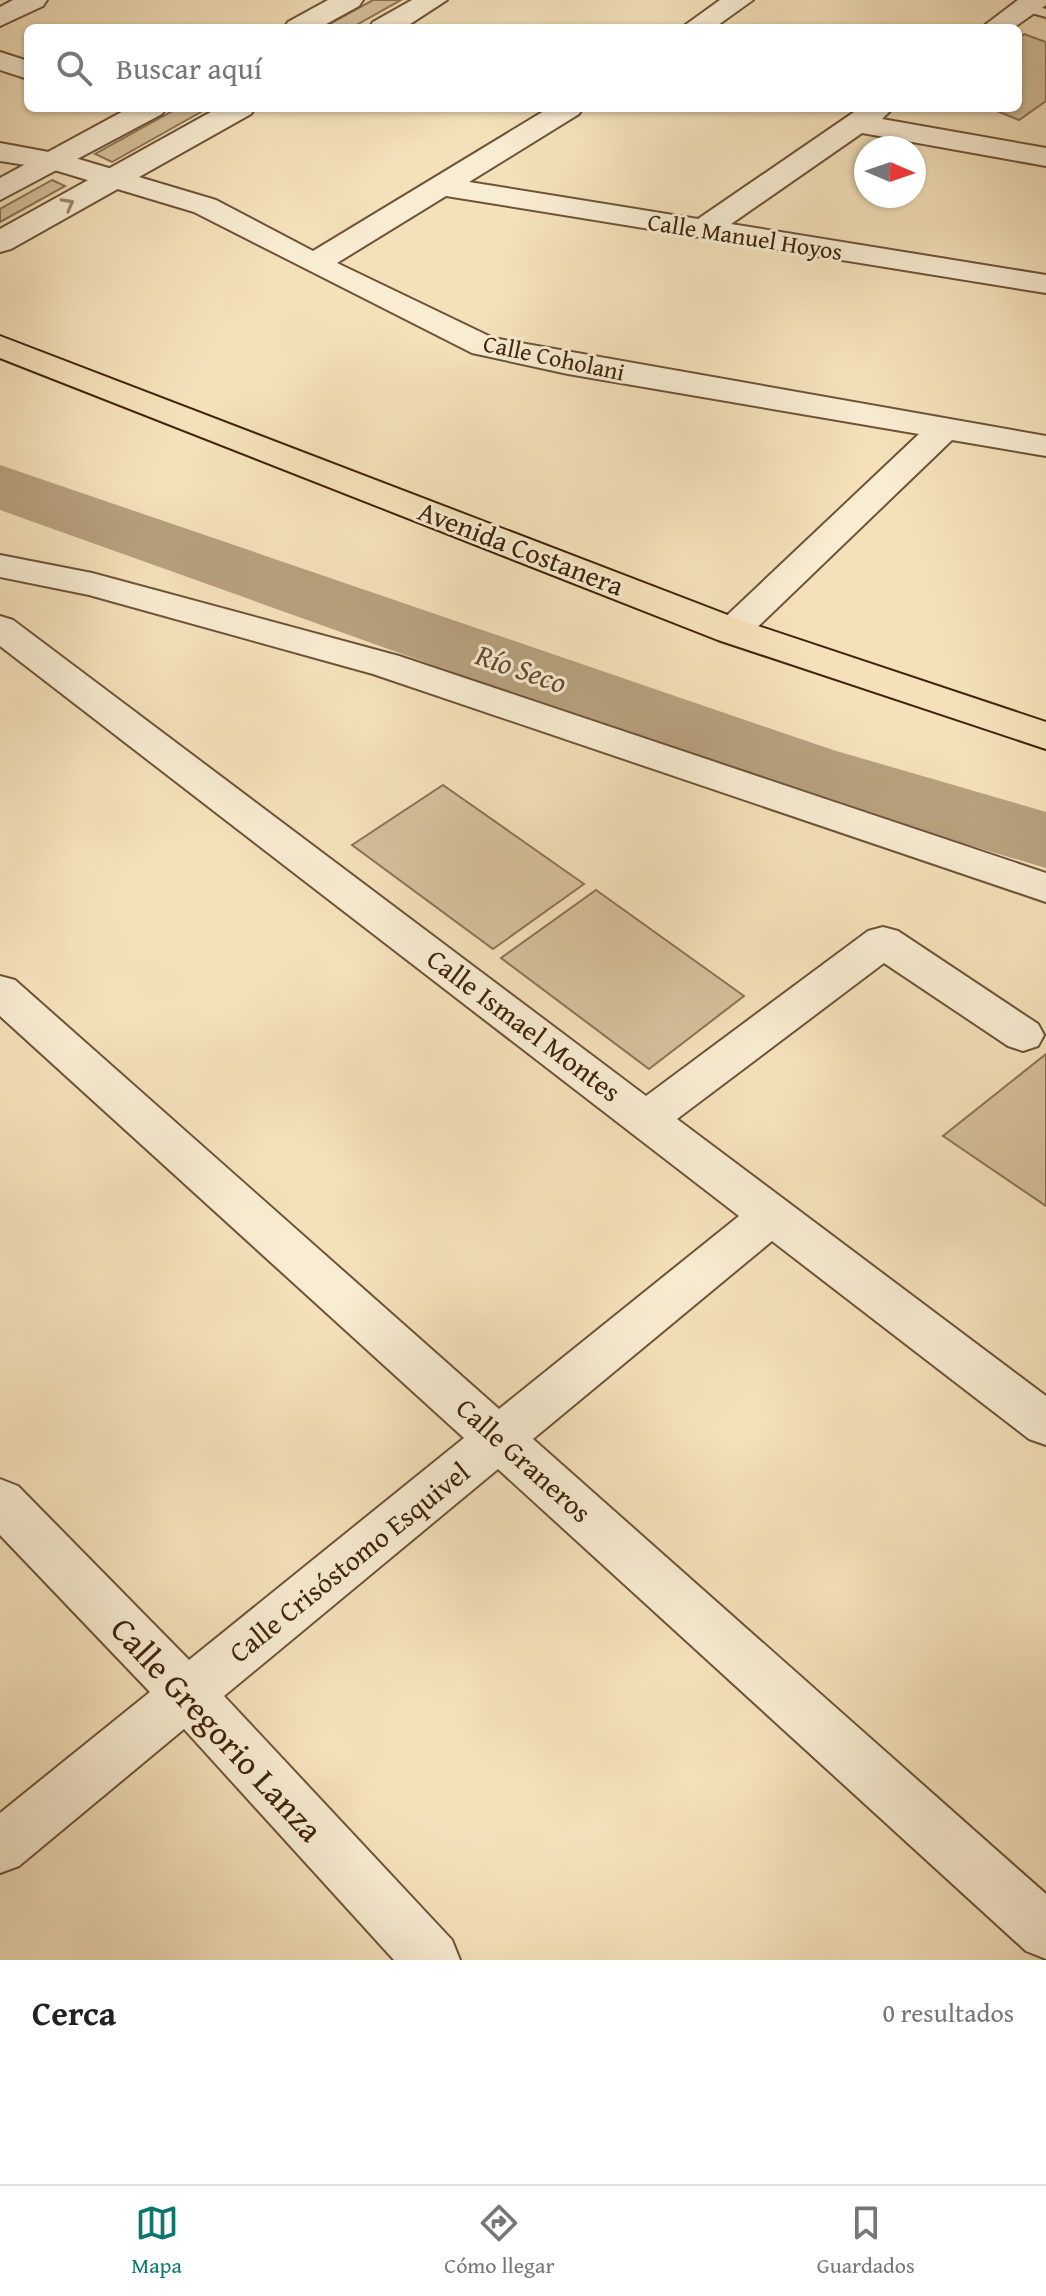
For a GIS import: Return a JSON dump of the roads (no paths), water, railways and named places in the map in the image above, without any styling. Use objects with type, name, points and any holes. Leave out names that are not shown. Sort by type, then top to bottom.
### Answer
[{"type":"main road","name":"Avenida Costanera","points":[[0,346],[732,631],[1046,736]]},
{"type":"street","points":[[0,18],[33,0]]},
{"type":"street","points":[[305,24],[349,0]]},
{"type":"street","points":[[390,24],[433,0]]},
{"type":"street","points":[[701,24],[739,0]]},
{"type":"street","points":[[1001,24],[1029,5]]},
{"type":"street","points":[[0,60],[24,69]]},
{"type":"street","points":[[0,191],[138,112]]},
{"type":"street","points":[[0,242],[233,112]]},
{"type":"street","points":[[314,264],[563,112]]},
{"type":"street","points":[[701,231],[868,116],[1046,157]]},
{"type":"street","name":"Calle Coholani","points":[[0,152],[55,161],[205,206],[314,264],[483,346],[568,364],[1046,446]]},
{"type":"street","name":"Calle Manuel Hoyos","points":[[444,187],[701,231],[1046,284]]},
{"type":"street","points":[[732,631],[946,427]]},
{"type":"street","points":[[0,566],[92,584],[386,665],[1046,888]]},
{"type":"street","name":"Calle Ismael Montes","points":[[0,628],[1046,1424]]},
{"type":"street","points":[[646,1119],[883,942],[1023,1035]]},
{"type":"street","name":"Calle Graneros","points":[[0,991],[1046,1931]]},
{"type":"street","name":"Calle Crisóstomo Esquivel","points":[[0,1847],[772,1215]]},
{"type":"street","name":"Calle Gregorio Lanza","points":[[0,1501],[187,1694],[432,1960]]},
{"type":"waterway","name":"Río Seco","points":[[0,486],[805,769],[1046,840]]}]
